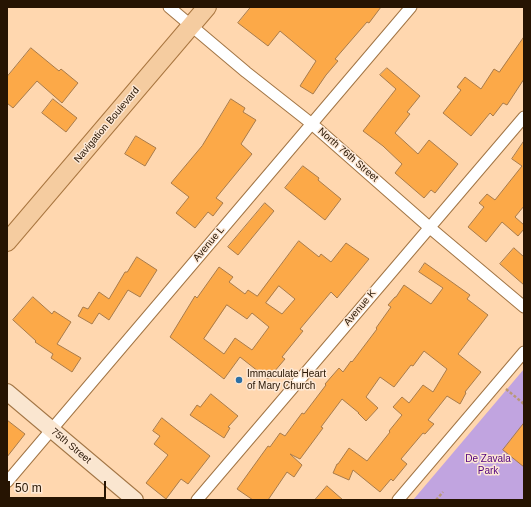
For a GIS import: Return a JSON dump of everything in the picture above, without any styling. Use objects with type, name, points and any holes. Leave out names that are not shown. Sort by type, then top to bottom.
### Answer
[{"type":"main road","name":"Navigation Boulevard","points":[[7,242],[207,7]]},
{"type":"main road","name":"75th Street","points":[[7,392],[135,500]]},
{"type":"street","name":"North 76th Street","points":[[169,7],[312,124],[429,227],[524,307]]},
{"type":"street","name":"Avenue L","points":[[7,482],[411,7]]},
{"type":"street","name":"Avenue K","points":[[197,500],[524,117]]},
{"type":"street","points":[[398,500],[524,352]]},
{"type":"path","points":[[498,382],[524,404]]},
{"type":"path","points":[[436,500],[443,492]]},
{"type":"green space","name":"De Zavala Park","points":[[524,369],[524,500],[413,500]]},
{"type":"building","points":[[251,7],[381,7],[369,23],[367,22],[335,59],[338,61],[313,94],[300,86],[316,61],[280,31],[268,46],[238,23]]},
{"type":"building","points":[[524,37],[524,79],[507,105],[503,103],[493,116],[490,113],[471,136],[443,113],[461,90],[457,87],[465,77],[481,89],[494,69],[499,72]]},
{"type":"building","points":[[31,48],[59,71],[61,69],[78,83],[62,103],[37,81],[13,108],[7,103],[7,77]]},
{"type":"building","points":[[387,68],[420,96],[407,112],[410,114],[395,133],[418,154],[429,140],[458,164],[435,193],[431,190],[424,198],[395,173],[402,164],[383,146],[363,131],[396,89],[380,75]]},
{"type":"building","points":[[53,99],[77,118],[66,132],[42,113]]},
{"type":"building","points":[[231,99],[245,108],[243,112],[256,120],[241,144],[252,154],[216,198],[223,203],[213,216],[208,212],[195,228],[176,213],[189,197],[171,183],[202,146]]},
{"type":"building","points":[[136,136],[156,148],[145,166],[125,154]]},
{"type":"building","points":[[524,141],[524,206],[515,217],[524,225],[524,229],[518,236],[502,222],[486,242],[468,227],[484,207],[479,203],[487,194],[495,200],[522,166],[512,159]]},
{"type":"building","points":[[303,166],[319,178],[318,180],[341,199],[325,220],[285,188]]},
{"type":"building","points":[[265,203],[274,211],[238,255],[228,247]]},
{"type":"building","points":[[299,241],[319,257],[321,254],[331,262],[346,243],[369,259],[337,298],[331,292],[300,329],[303,331],[282,357],[285,359],[268,379],[240,357],[224,379],[170,337],[195,296],[197,298],[219,267],[233,277],[229,282],[245,294],[248,290],[257,296]],"holes":[[[279,286],[295,299],[282,314],[266,303]],[[227,305],[247,319],[252,313],[269,327],[252,350],[235,338],[224,354],[204,339]]]},
{"type":"building","points":[[514,248],[524,257],[524,285],[500,264]]},
{"type":"building","points":[[137,257],[157,270],[140,297],[128,290],[109,320],[99,313],[92,324],[78,316],[83,307],[88,309],[99,292],[109,299],[125,272],[127,272]]},
{"type":"building","points":[[425,263],[470,295],[467,299],[488,315],[458,354],[481,372],[465,392],[466,393],[460,404],[447,396],[428,420],[434,424],[425,434],[423,433],[401,459],[407,464],[393,481],[391,479],[380,492],[353,470],[349,480],[333,473],[337,464],[349,448],[367,461],[402,415],[393,407],[402,397],[409,403],[423,385],[433,392],[447,369],[424,351],[394,387],[380,377],[366,397],[378,408],[366,421],[342,399],[300,459],[290,454],[302,465],[294,477],[287,472],[268,500],[253,500],[237,489],[268,446],[270,447],[280,433],[285,436],[339,368],[343,372],[351,361],[352,362],[377,329],[376,328],[391,307],[388,305],[396,297],[404,285],[431,304],[443,288],[419,272]]},
{"type":"building","points":[[33,297],[52,314],[54,311],[71,322],[57,344],[81,358],[72,372],[51,358],[53,354],[35,342],[36,341],[13,320]]},
{"type":"building","points":[[211,394],[238,416],[228,427],[230,428],[224,438],[190,415],[197,405],[200,407]]},
{"type":"building","points":[[162,418],[210,456],[188,484],[181,479],[166,499],[146,483],[168,455],[154,444],[160,436],[153,431]]},
{"type":"building","points":[[7,420],[25,434],[7,457]]},
{"type":"building","points":[[524,423],[524,467],[503,450]]},
{"type":"building","points":[[327,486],[343,500],[315,500]]},
{"type":"place","name":"Immaculate Heart of Mary Church","points":[[239,380]]}]
